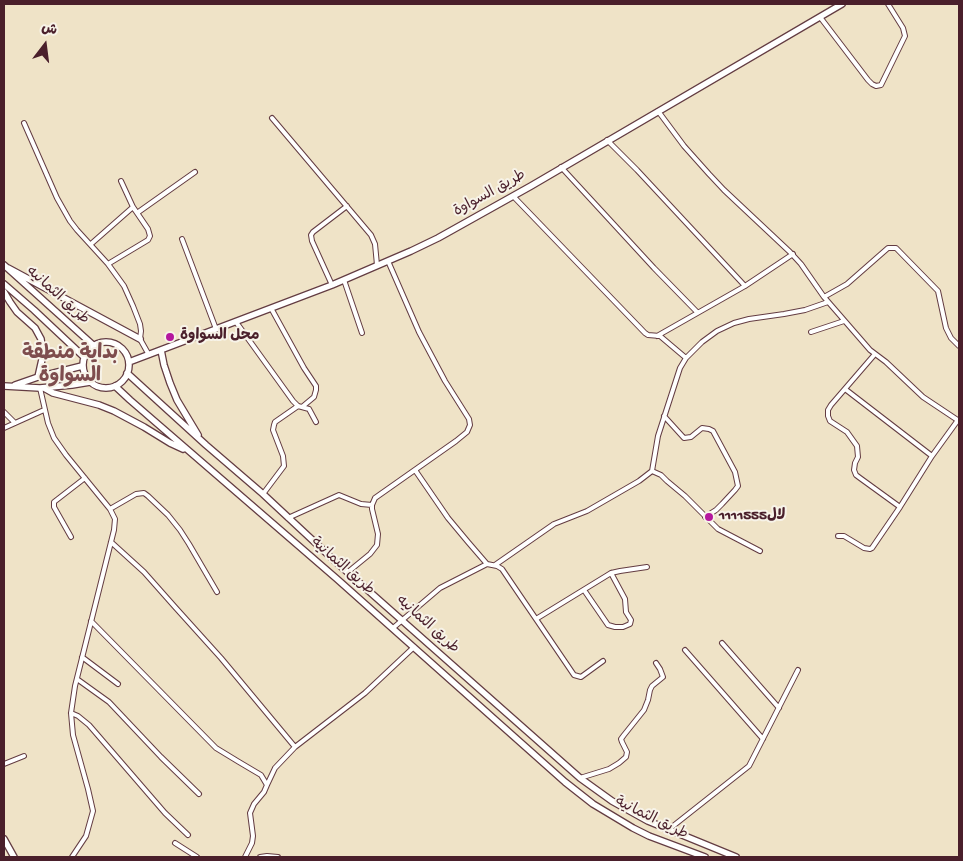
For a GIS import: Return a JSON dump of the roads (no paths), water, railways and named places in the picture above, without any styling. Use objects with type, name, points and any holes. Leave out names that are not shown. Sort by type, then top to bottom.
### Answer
[{"type":"street","name":"طريق السواوة","points":[[129,362],[332,285],[438,238],[842,4]]},
{"type":"street","points":[[820,17],[868,80],[876,86],[881,85],[905,36],[903,28],[888,4]]},
{"type":"street","points":[[658,111],[684,146],[709,174],[792,254],[824,297],[864,344],[922,396],[958,420],[932,456],[872,548],[866,549],[844,536],[838,536]]},
{"type":"street","points":[[272,118],[367,230],[376,250],[377,265]]},
{"type":"street","points":[[24,123],[57,198],[74,225],[108,264],[124,286],[140,324],[140,339]]},
{"type":"street","points":[[607,140],[745,286]]},
{"type":"street","points":[[562,167],[697,312]]},
{"type":"street","points":[[137,213],[195,172]]},
{"type":"street","points":[[108,264],[148,240],[150,233],[120,182]]},
{"type":"street","points":[[513,196],[642,331],[648,335],[664,339],[686,358]]},
{"type":"street","points":[[332,285],[312,241],[312,236],[313,232],[347,206]]},
{"type":"street","points":[[91,244],[134,207]]},
{"type":"street","points":[[182,240],[216,329]]},
{"type":"street","points":[[824,297],[847,284],[888,248],[896,248],[938,291],[946,328],[951,338],[959,346]]},
{"type":"street","points":[[657,336],[745,286],[792,254]]},
{"type":"street","points":[[348,572],[370,554],[377,545],[378,534],[372,513],[372,505],[375,498],[462,436],[469,428],[470,423],[419,332],[388,261]]},
{"type":"street","points":[[6,267],[140,339],[149,354]]},
{"type":"street","name":"طريق الثمانيه","points":[[6,267],[93,345]]},
{"type":"street","points":[[344,280],[362,333]]},
{"type":"street","points":[[4,284],[84,357]]},
{"type":"street","points":[[4,292],[17,312],[35,328],[41,339],[43,355],[38,377]]},
{"type":"street","points":[[496,565],[558,522],[587,511],[639,481],[652,471],[658,436],[680,368],[686,358],[709,336],[734,323],[793,312],[828,302]]},
{"type":"street","points":[[263,494],[284,466],[283,456],[273,430],[274,425],[314,397],[316,390],[316,386],[271,308]]},
{"type":"street","points":[[810,332],[844,321]]},
{"type":"street","points":[[236,322],[271,371],[300,406],[309,409],[316,422]]},
{"type":"street","points":[[104,341],[115,343],[124,351],[129,362],[127,373],[124,379],[115,386],[102,388],[95,385],[90,382],[84,372],[82,366],[84,357],[93,345],[104,341]]},
{"type":"street","points":[[161,350],[164,365],[177,400],[200,439]]},
{"type":"street","points":[[875,354],[828,410],[828,418],[847,432],[857,446],[858,453],[854,467],[856,474],[900,507]]},
{"type":"street","points":[[7,386],[82,366]]},
{"type":"street","name":"طريق الثمانيه","points":[[127,373],[580,778],[612,801],[648,821],[736,857]]},
{"type":"street","points":[[7,386],[42,388],[90,382]]},
{"type":"street","name":"طريق الثمانية","points":[[115,386],[592,804],[633,828],[705,857]]},
{"type":"street","points":[[42,388],[44,410],[54,438],[115,518],[114,530],[82,657],[71,712],[73,735],[93,811],[86,836],[72,857]]},
{"type":"street","points":[[42,388],[114,411],[170,444],[188,450]]},
{"type":"street","points":[[845,389],[932,456]]},
{"type":"street","points":[[4,428],[44,410]]},
{"type":"street","points":[[4,412],[15,423]]},
{"type":"street","points":[[664,416],[684,438],[691,437],[702,428],[713,431],[735,472],[738,486],[722,504],[705,517]]},
{"type":"street","points":[[415,470],[457,530],[487,564]]},
{"type":"street","points":[[652,471],[667,480],[718,529],[760,551]]},
{"type":"street","points":[[71,537],[54,507],[54,502],[85,478]]},
{"type":"street","points":[[110,509],[136,494],[144,493],[148,496],[168,515],[180,530],[217,592]]},
{"type":"street","points":[[288,518],[339,495],[361,504],[372,505]]},
{"type":"street","points":[[111,542],[144,572],[221,658],[295,747]]},
{"type":"street","points":[[393,628],[440,588],[487,564],[496,565],[502,569],[574,675],[579,678],[603,661]]},
{"type":"street","points":[[536,619],[611,573],[647,567]]},
{"type":"street","points":[[584,590],[608,625],[623,627],[630,624],[631,620],[626,612],[625,599],[611,573]]},
{"type":"street","points":[[92,621],[216,748],[261,775],[267,785]]},
{"type":"street","points":[[722,643],[779,708]]},
{"type":"street","points":[[245,857],[252,843],[253,836],[250,813],[254,804],[264,792],[275,768],[295,747],[365,692],[414,647]]},
{"type":"street","points":[[685,650],[763,739]]},
{"type":"street","points":[[82,657],[118,684]]},
{"type":"street","points":[[580,778],[610,769],[626,757],[627,752],[621,739],[644,710],[652,686],[663,677],[656,663]]},
{"type":"street","points":[[668,830],[746,769],[753,761],[798,670]]},
{"type":"street","points":[[77,679],[109,702],[198,794]]},
{"type":"street","points":[[71,712],[89,725],[165,813],[188,835]]},
{"type":"street","points":[[4,764],[24,756]]},
{"type":"street","points":[[4,839],[14,857]]},
{"type":"street","points":[[175,843],[197,857]]},
{"type":"street","points":[[260,857],[278,857]]},
{"type":"place","name":"محل السواوة","points":[[170,337]]},
{"type":"place","name":"1111555لال","points":[[709,517]]},
{"type":"district","name":"بداية منطقة السواوة","points":[[70,366]]}]
